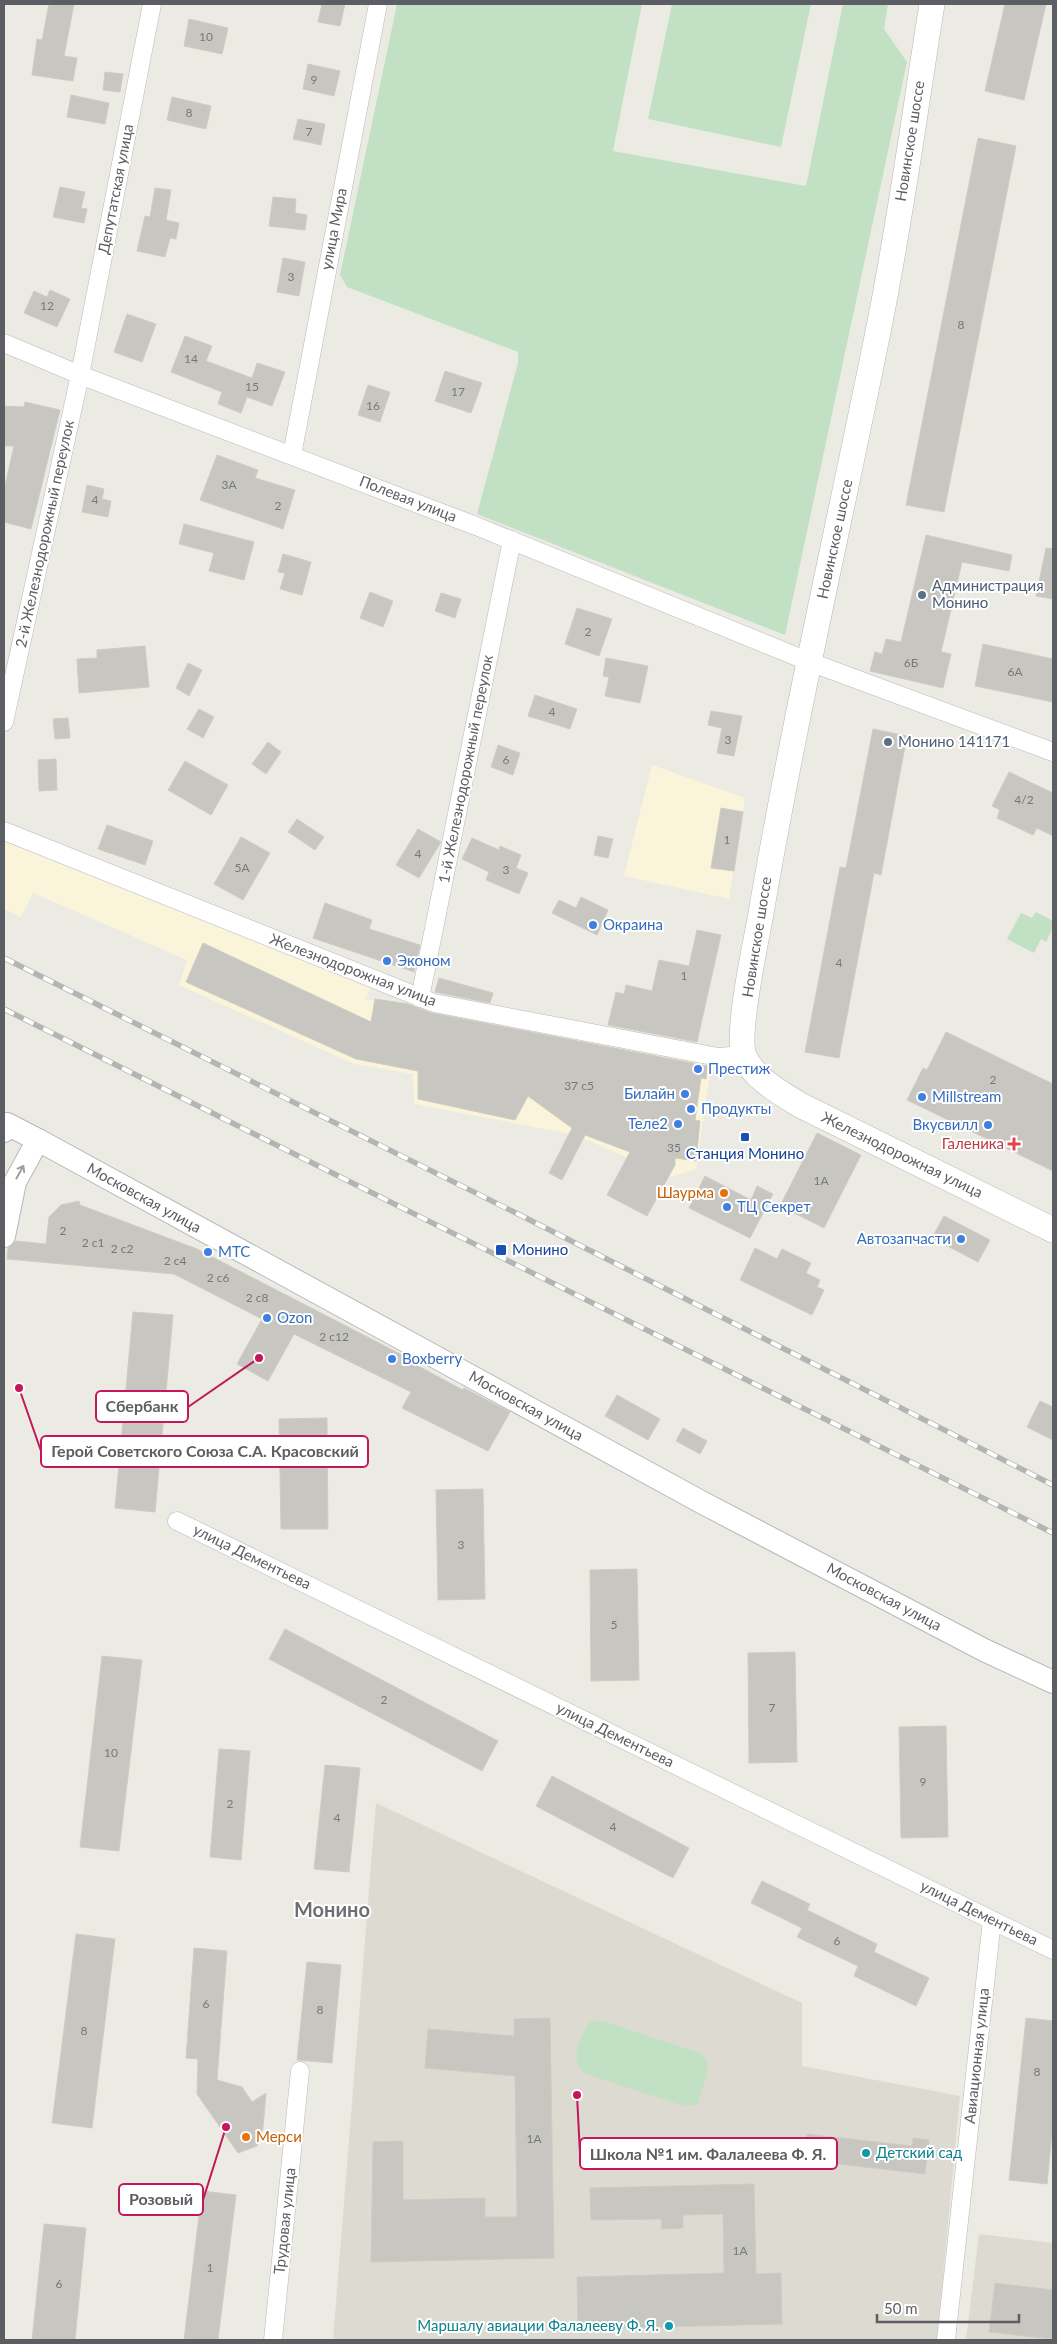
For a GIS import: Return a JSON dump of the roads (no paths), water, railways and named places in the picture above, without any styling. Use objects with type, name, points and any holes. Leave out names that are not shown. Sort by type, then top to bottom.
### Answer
[{"type":"main road","name":"Новинское шоссе","points":[[750,1063],[744,1021],[748,984],[776,826],[889,275],[932,4]]},
{"type":"main road","name":"Железнодорожная улица","points":[[750,1063],[775,1089],[800,1105],[1053,1230]]},
{"type":"street","name":"Депутатская улица","points":[[80,375],[152,4]]},
{"type":"street","name":"улица Мира","points":[[292,455],[378,4]]},
{"type":"street","name":"Полевая улица","points":[[4,343],[80,375],[512,540],[810,662],[1053,752]]},
{"type":"street","name":"2-й Железнодорожный переулок","points":[[4,722],[80,375]]},
{"type":"street","name":"1-й Железнодорожный переулок","points":[[420,998],[512,540]]},
{"type":"street","name":"Железнодорожная улица","points":[[4,831],[420,998],[482,1013],[750,1063]]},
{"type":"street","name":"Московская улица","points":[[5,1126],[38,1140],[703,1503],[984,1650],[1053,1682]]},
{"type":"street","points":[[4,1236],[15,1182],[38,1140]]},
{"type":"street","name":"улица Дементьева","points":[[177,1521],[1053,1950]]},
{"type":"street","name":"Авиационная улица","points":[[946,2340],[992,1920]]},
{"type":"street","name":"Трудовая улица","points":[[273,2340],[300,2071]]},
{"type":"railway","points":[[4,958],[518,1214],[1053,1485]]},
{"type":"railway","points":[[4,1009],[1053,1533]]},
{"type":"place","name":"Администрация Монино","points":[[922,595]]},
{"type":"place","name":"Монино 141171","points":[[888,742]]},
{"type":"place","name":"Окраина","points":[[593,925]]},
{"type":"place","name":"Эконом","points":[[387,961]]},
{"type":"place","name":"Престиж","points":[[698,1069]]},
{"type":"place","name":"Билайн","points":[[685,1094]]},
{"type":"place","name":"Millstream","points":[[922,1097]]},
{"type":"place","name":"Продукты","points":[[691,1109]]},
{"type":"place","name":"Теле2","points":[[678,1124]]},
{"type":"place","name":"Вкусвилл","points":[[988,1125]]},
{"type":"place","name":"Станция Монино","points":[[745,1137]]},
{"type":"place","name":"Галеника","points":[[1014,1144]]},
{"type":"place","name":"Шаурма","points":[[724,1193]]},
{"type":"place","name":"ТЦ Секрет","points":[[727,1207]]},
{"type":"place","name":"Автозапчасти","points":[[961,1239]]},
{"type":"place","name":"Монино","points":[[501,1250]]},
{"type":"place","name":"МТС","points":[[208,1252]]},
{"type":"place","name":"Ozon","points":[[267,1318]]},
{"type":"place","name":"Сбербанк","points":[[259,1358]]},
{"type":"place","name":"Boxberry","points":[[392,1359]]},
{"type":"place","name":"Герой Советского Союза С.А. Красовский","points":[[19,1388]]},
{"type":"place","name":"Школа №1 им. Фалалеева Ф. Я.","points":[[577,2095]]},
{"type":"place","name":"Розовый","points":[[226,2127]]},
{"type":"place","name":"Мерси","points":[[246,2137]]},
{"type":"place","name":"Детский сад","points":[[866,2153]]},
{"type":"place","name":"Маршалу авиации Фалалееву Ф. Я.","points":[[669,2326]]},
{"type":"district","name":"Монино","points":[[332,1910]]}]
